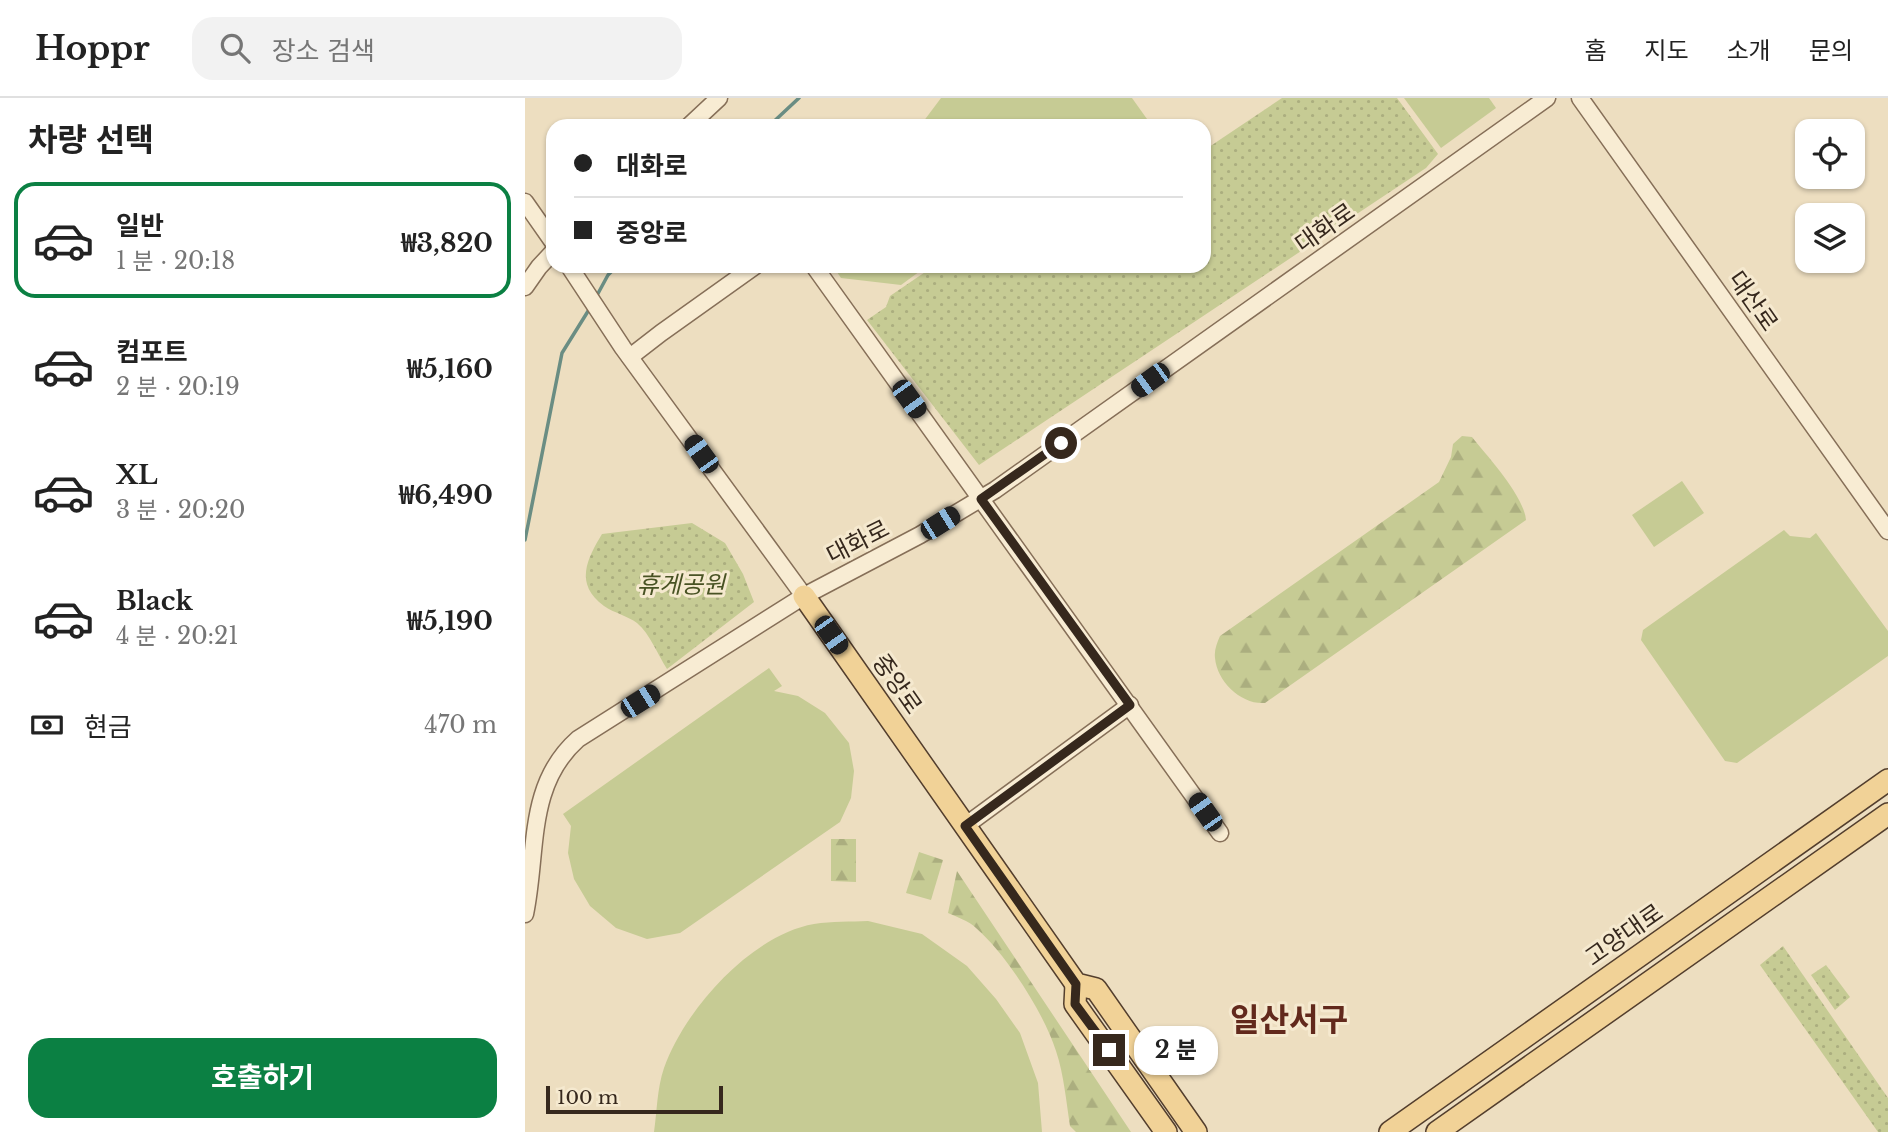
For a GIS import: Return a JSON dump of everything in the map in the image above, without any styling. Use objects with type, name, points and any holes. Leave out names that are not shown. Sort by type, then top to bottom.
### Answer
[{"type":"main road","name":"중앙로","points":[[804,596],[1076,984],[1075,1004],[1165,1132]]},
{"type":"main road","name":"고양대로","points":[[1390,1132],[1888,780]]},
{"type":"main road","points":[[1437,1132],[1888,814]]},
{"type":"main road","name":"중앙로","points":[[1076,984],[1096,989],[1196,1132]]},
{"type":"street","points":[[696,119],[719,98]]},
{"type":"street","name":"대화로","points":[[525,914],[542,793],[552,769],[564,753],[587,733],[804,596],[920,535],[981,499],[1547,98]]},
{"type":"street","name":"대산로","points":[[1580,98],[1883,513],[1888,531]]},
{"type":"street","points":[[525,202],[546,232]]},
{"type":"street","points":[[525,287],[546,260]]},
{"type":"street","name":"중앙로","points":[[574,273],[627,353],[804,596]]},
{"type":"street","points":[[627,353],[745,273]]},
{"type":"street","points":[[819,273],[1220,833]]},
{"type":"street","points":[[965,826],[1130,705]]},
{"type":"green space","points":[[941,98],[1132,98],[1147,119],[925,119]]},
{"type":"green space","points":[[1282,98],[1397,98],[1438,154],[1426,168],[979,465],[867,320],[886,307],[890,296],[924,273],[1211,273],[1211,146]]},
{"type":"green space","points":[[1404,98],[1489,98],[1496,108],[1441,148]]},
{"type":"green space","points":[[838,273],[917,273],[901,285],[841,278]]},
{"type":"green space","points":[[1462,436],[1472,437],[1504,477],[1519,500],[1526,520],[1265,703],[1248,700],[1232,690],[1220,675],[1215,658],[1220,636],[1439,482],[1451,457],[1453,444]]},
{"type":"green space","points":[[1682,481],[1704,513],[1654,547],[1632,515]]},
{"type":"green space","name":"휴게공원","points":[[692,523],[725,543],[743,574],[754,602],[667,669],[642,628],[595,598],[586,580],[586,571],[602,534]]},
{"type":"green space","points":[[1784,530],[1790,536],[1810,538],[1816,533],[1888,631],[1888,656],[1737,763],[1725,761],[1641,640],[1643,630]]},
{"type":"green space","points":[[769,668],[782,686],[774,691],[798,696],[825,713],[849,743],[854,771],[851,798],[840,822],[680,933],[647,939],[616,928],[590,906],[574,879],[568,853],[571,826],[563,814]]},
{"type":"green space","points":[[831,839],[856,839],[856,882],[831,881]]},
{"type":"green space","points":[[919,852],[943,860],[931,900],[906,893]]},
{"type":"green space","points":[[957,871],[1131,1132],[1076,1132],[1070,1126],[1059,1060],[1043,1019],[1011,968],[988,939],[970,923],[948,913]]},
{"type":"green space","points":[[868,921],[922,934],[967,966],[996,999],[1020,1033],[1038,1083],[1042,1132],[654,1132],[662,1076],[674,1045],[687,1022],[723,978],[744,959],[790,931],[821,923]]},
{"type":"green space","points":[[1783,946],[1888,1098],[1888,1132],[1878,1132],[1760,965]]},
{"type":"green space","points":[[1826,965],[1850,997],[1835,1010],[1811,975]]},
{"type":"waterway","points":[[776,119],[799,98]]},
{"type":"waterway","points":[[595,299],[610,273]]},
{"type":"waterway","points":[[525,540],[562,353],[590,308]]},
{"type":"district","name":"일산서구","points":[[1289,1020]]},
{"type":"route","points":[[1061,443],[981,499],[1130,705],[965,826],[1076,984],[1075,1004],[1109,1050]]}]
